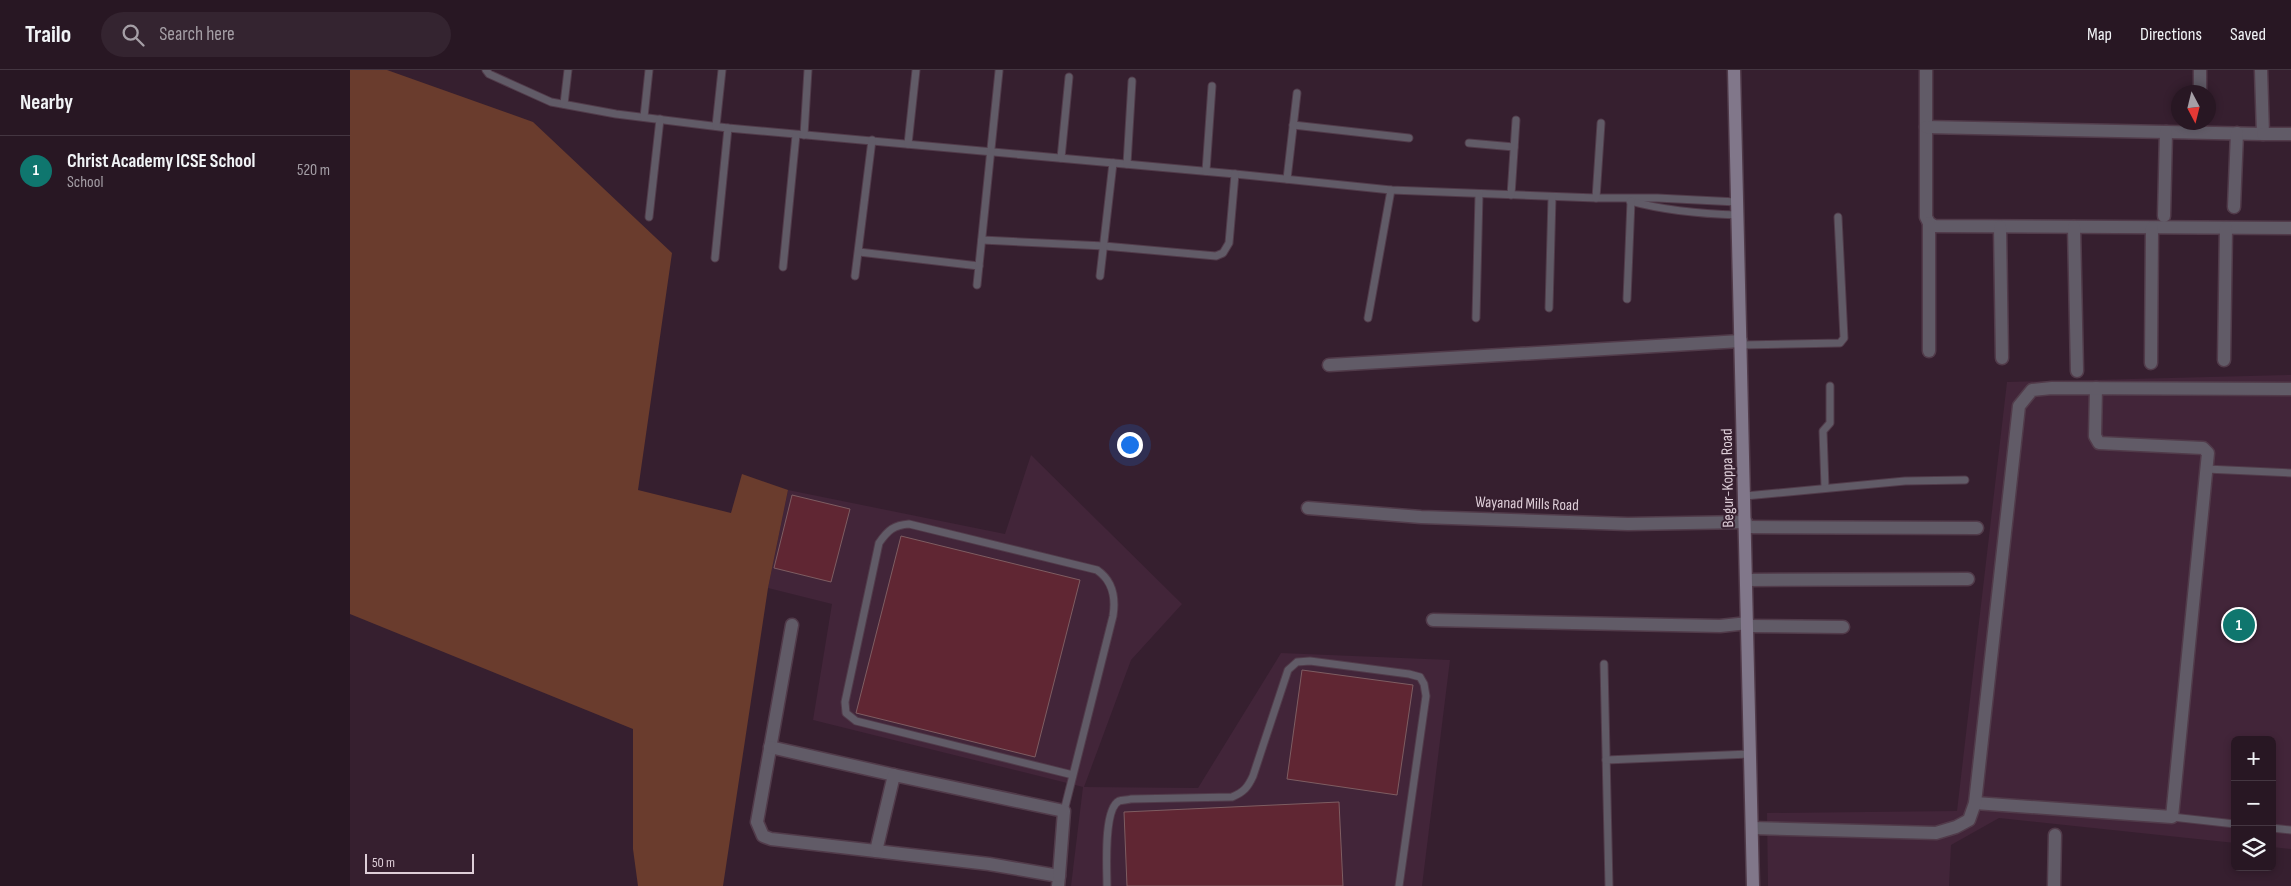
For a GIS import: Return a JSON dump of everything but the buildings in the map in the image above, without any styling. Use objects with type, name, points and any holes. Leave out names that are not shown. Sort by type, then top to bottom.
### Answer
[{"type":"main road","name":"Begur-Koppa Road","points":[[1734,70],[1753,886]]},
{"type":"street","points":[[1926,70],[1926,217],[1929,223],[1929,352]]},
{"type":"street","points":[[2200,70],[2200,85]]},
{"type":"street","points":[[2262,70],[2264,134]]},
{"type":"street","points":[[1926,127],[2166,132],[2183,130]]},
{"type":"street","points":[[2215,130],[2237,133],[2291,134]]},
{"type":"street","points":[[2164,216],[2166,132]]},
{"type":"street","points":[[2234,207],[2237,133]]},
{"type":"street","points":[[1929,223],[1934,226],[2000,227],[2291,228]]},
{"type":"street","points":[[2000,227],[2002,358]]},
{"type":"street","points":[[2074,227],[2077,371]]},
{"type":"street","points":[[2151,363],[2152,228]]},
{"type":"street","points":[[2224,360],[2226,228]]},
{"type":"street","points":[[1329,365],[1741,343]]},
{"type":"street","points":[[1752,828],[1936,832],[1956,827],[1969,820],[1975,803],[2019,406],[2032,390],[2052,388],[2291,389]]},
{"type":"street","points":[[1975,803],[2172,817],[2208,452],[2203,448],[2099,443],[2094,436],[2096,388]]},
{"type":"street","name":"Wayanad Mills Road","points":[[1308,508],[1422,517],[1628,524],[1977,528]]},
{"type":"street","points":[[1747,580],[1968,579]]},
{"type":"street","points":[[1433,620],[1843,627]]},
{"type":"street","points":[[770,747],[1064,811],[1059,881],[989,864],[771,839],[763,836],[757,822],[770,747],[792,626]]},
{"type":"street","points":[[876,851],[894,774]]},
{"type":"street","points":[[2054,886],[2055,835]]},
{"type":"lane","points":[[486,70],[489,74],[521,87],[532,95],[564,104],[728,128],[1206,171],[1391,190],[1552,197],[1657,198],[1737,209]]},
{"type":"lane","points":[[564,104],[568,70]]},
{"type":"lane","points":[[644,117],[649,70]]},
{"type":"lane","points":[[716,126],[722,70]]},
{"type":"lane","points":[[783,267],[808,70]]},
{"type":"lane","points":[[908,144],[916,70]]},
{"type":"lane","points":[[977,285],[999,71]]},
{"type":"lane","points":[[1061,158],[1069,77]]},
{"type":"lane","points":[[1127,164],[1132,81]]},
{"type":"lane","points":[[1206,171],[1212,86]]},
{"type":"lane","points":[[1287,179],[1297,93]]},
{"type":"lane","points":[[649,217],[660,119]]},
{"type":"lane","points":[[1511,195],[1516,120]]},
{"type":"lane","points":[[1596,198],[1601,123]]},
{"type":"lane","points":[[1293,125],[1409,138]]},
{"type":"lane","points":[[715,258],[728,128]]},
{"type":"lane","points":[[856,276],[872,140]]},
{"type":"lane","points":[[1469,143],[1514,147]]},
{"type":"lane","points":[[1100,276],[1113,163]]},
{"type":"lane","points":[[982,240],[1104,246],[1216,256],[1223,254],[1229,243],[1235,174]]},
{"type":"lane","points":[[1368,318],[1391,190]]},
{"type":"lane","points":[[1476,318],[1479,194]]},
{"type":"lane","points":[[1549,308],[1552,197]]},
{"type":"lane","points":[[1623,199],[1659,209],[1737,209]]},
{"type":"lane","points":[[1627,299],[1631,202]]},
{"type":"lane","points":[[1741,343],[1840,343],[1844,338],[1838,217]]},
{"type":"lane","points":[[858,252],[979,266]]},
{"type":"lane","points":[[1826,487],[1822,431],[1830,423],[1830,386]]},
{"type":"lane","points":[[2206,469],[2291,473]]},
{"type":"lane","points":[[1745,496],[1826,487],[1965,480]]},
{"type":"lane","points":[[1064,811],[1113,616],[1115,604],[1107,576],[1097,570],[909,524],[897,525],[887,531],[879,543],[845,702],[846,712],[856,721],[1073,775]]},
{"type":"lane","points":[[1107,886],[1108,824],[1113,807],[1120,801],[1131,799],[1232,796],[1242,793],[1253,776],[1288,670],[1296,662],[1310,661],[1400,672],[1420,677],[1424,684],[1426,696],[1399,886]]},
{"type":"lane","points":[[1604,664],[1609,886]]},
{"type":"lane","points":[[1606,760],[1750,754]]},
{"type":"lane","points":[[2172,817],[2231,824]]},
{"type":"lane","points":[[2276,828],[2291,830]]},
{"type":"shaded area","points":[[350,70],[387,70],[533,122],[672,253],[638,490],[731,513],[742,474],[788,490],[768,588],[723,886],[638,886],[633,849],[633,729],[350,614]]},
{"type":"shaded area","points":[[2291,375],[2291,849],[2276,847],[2276,736],[2231,736],[2231,843],[1999,818],[1951,845],[1949,886],[1768,886],[1767,813],[1957,811],[2007,382]]},
{"type":"shaded area","points":[[1031,455],[1182,604],[1131,660],[1084,787],[1198,788],[1281,653],[1450,660],[1422,886],[1071,886],[1083,787],[813,720],[832,604],[768,588],[788,490],[1005,534]]},
{"type":"place","name":"Christ Academy ICSE School","points":[[2239,625]]}]
